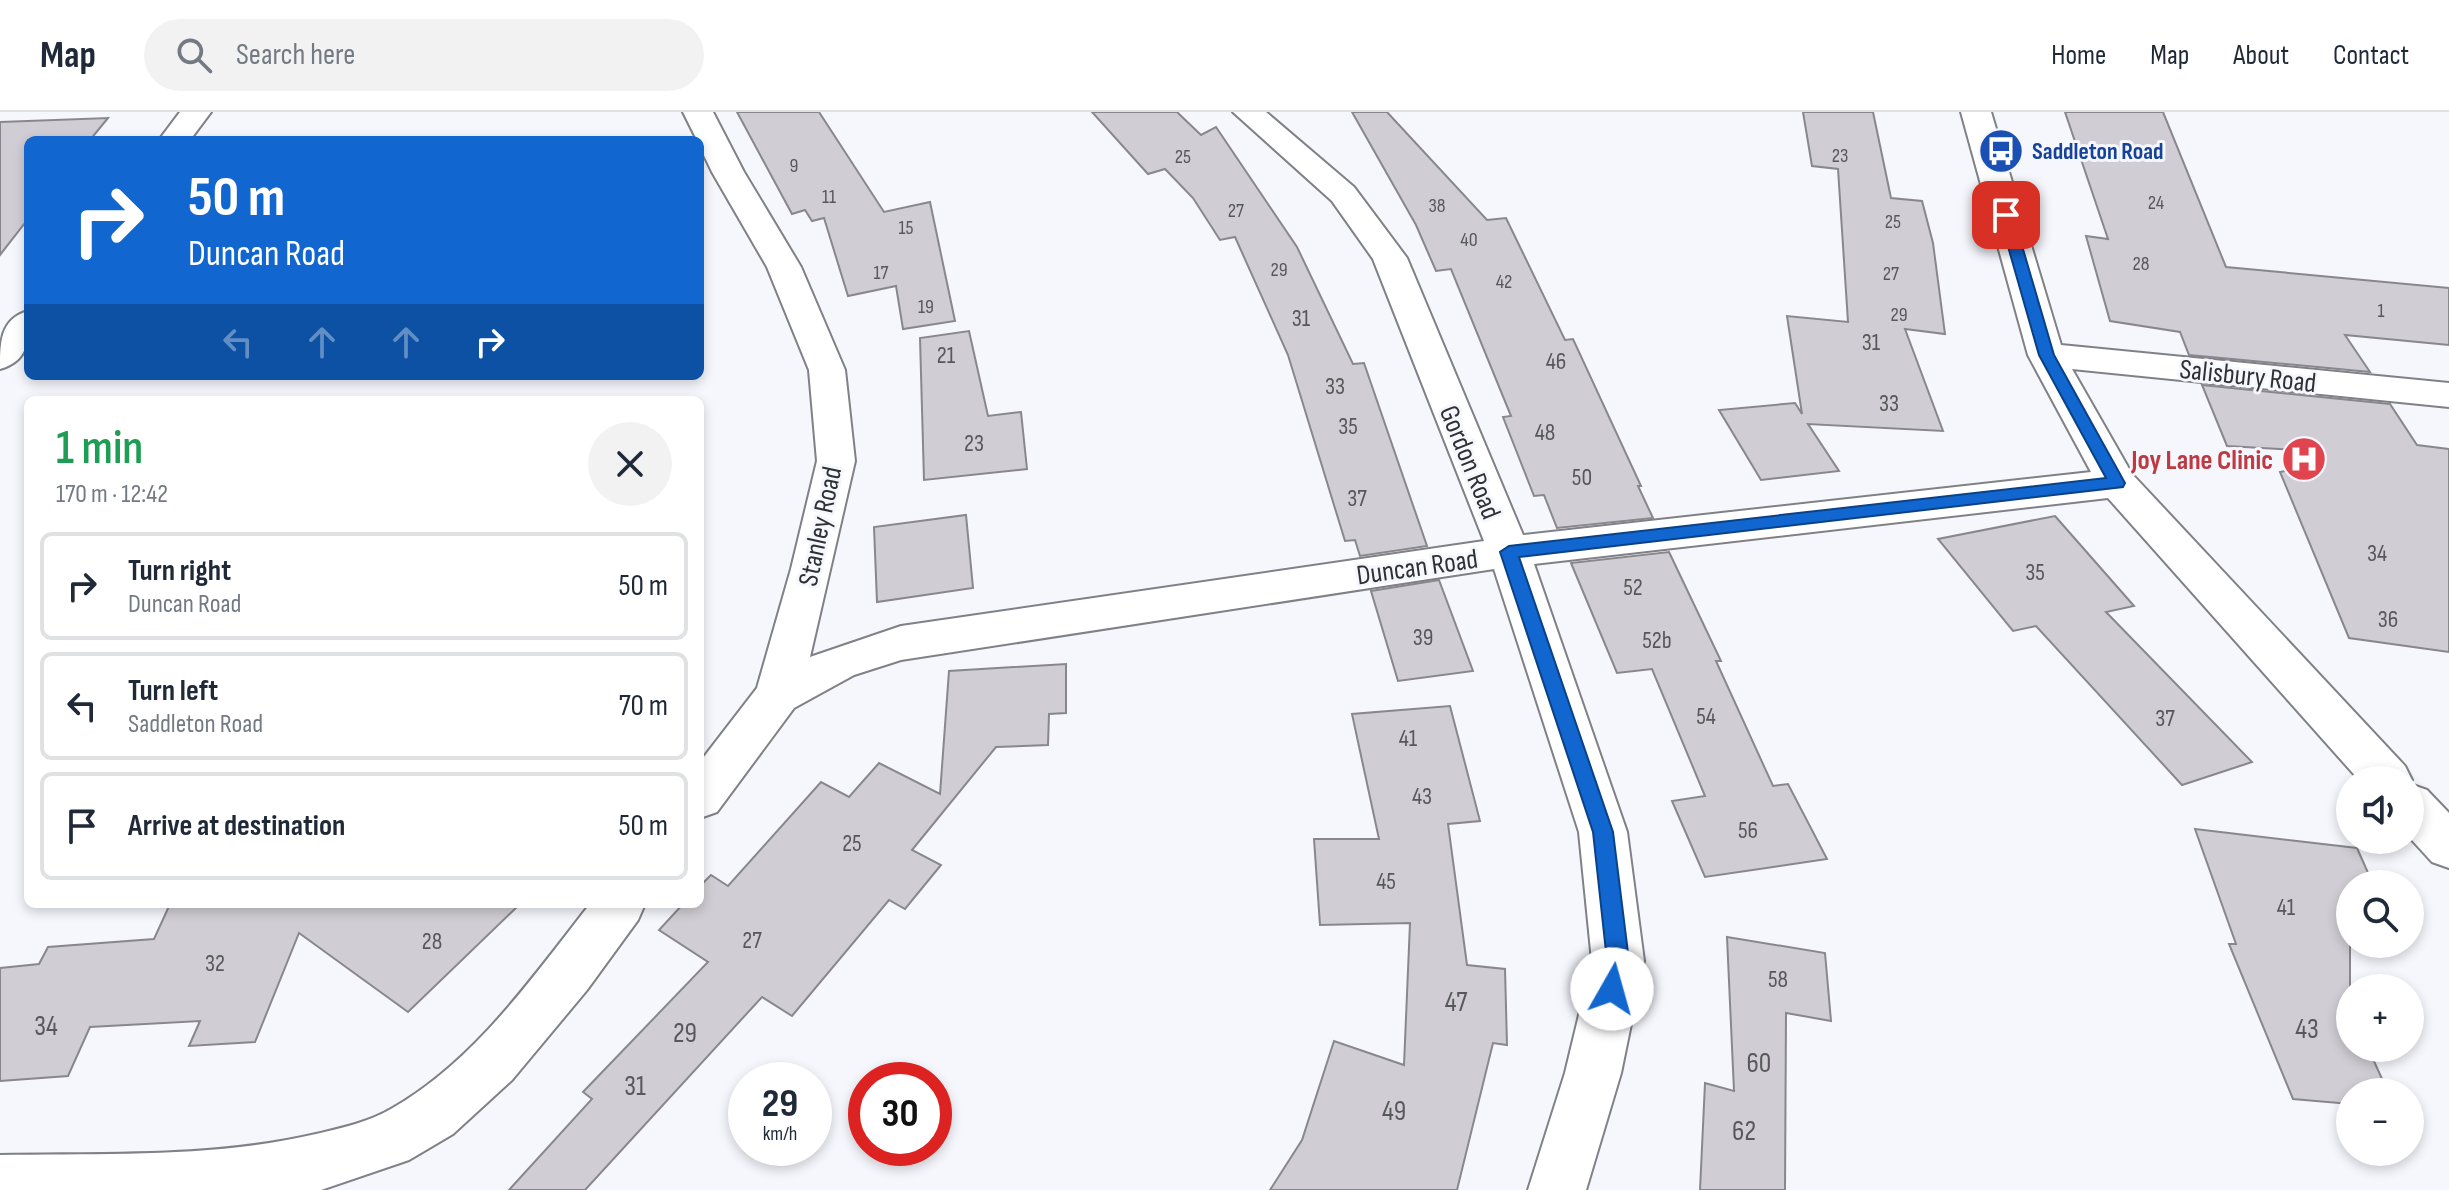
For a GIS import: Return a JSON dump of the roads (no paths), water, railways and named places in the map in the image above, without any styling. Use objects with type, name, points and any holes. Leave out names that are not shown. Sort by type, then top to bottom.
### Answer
[{"type":"street","points":[[177,136],[196,112]]},
{"type":"street","name":"Stanley Road","points":[[698,112],[728,172],[784,267],[827,370],[836,461],[812,569],[778,695],[704,793]]},
{"type":"street","name":"Gordon Road","points":[[1248,112],[1343,194],[1390,258],[1509,552],[1603,832],[1618,961],[1593,1073],[1557,1190]]},
{"type":"street","points":[[1976,112],[2046,355],[2117,483],[2375,766]]},
{"type":"street","points":[[0,357],[24,327]]},
{"type":"street","name":"Salisbury Road","points":[[2046,355],[2449,395]]},
{"type":"street","name":"Duncan Road","points":[[778,695],[839,662],[901,643],[1509,552],[2117,483]]},
{"type":"street","points":[[2424,819],[2449,847]]},
{"type":"street","points":[[0,1184],[236,1179],[332,1159],[391,1139],[429,1116],[474,1080],[556,989],[617,908]]},
{"type":"place","name":"Saddleton Road","points":[[2001,151]]},
{"type":"place","name":"Joy Lane Clinic","points":[[2304,459]]}]
